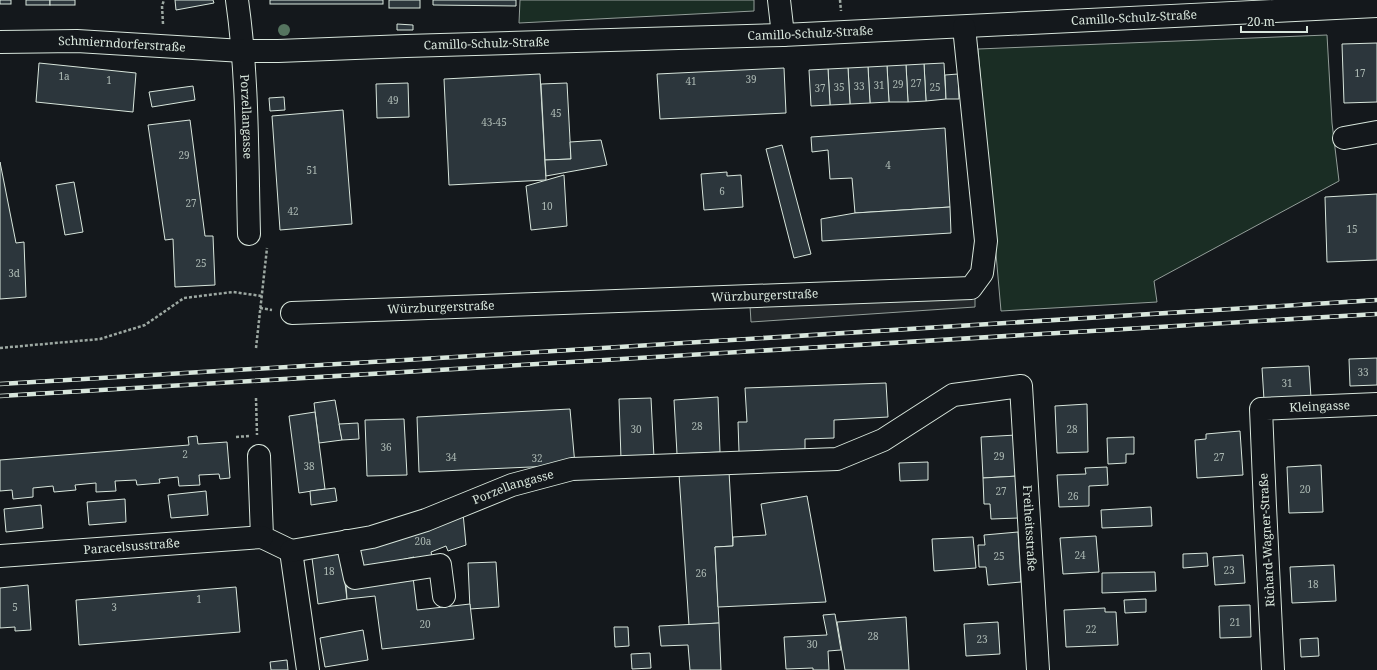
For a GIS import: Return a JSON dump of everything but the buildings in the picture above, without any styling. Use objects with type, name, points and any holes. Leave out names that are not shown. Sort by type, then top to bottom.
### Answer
[{"type":"street","name":"Porzellangasse","points":[[237,0],[245,79],[248,234]]},
{"type":"street","points":[[779,0],[783,35]]},
{"type":"street","name":"Camillo-Schulz-Straße","points":[[243,51],[783,35],[1377,6]]},
{"type":"street","name":"Würzburgerstraße","points":[[292,313],[971,288],[982,273],[986,241],[964,27]]},
{"type":"street","name":"Schmierndorferstraße","points":[[0,42],[77,41],[243,51]]},
{"type":"street","points":[[1344,138],[1377,132]]},
{"type":"street","name":"Porzellangasse","points":[[291,551],[372,537],[426,520],[512,485],[572,469],[837,459],[883,440],[953,396],[1021,386]]},
{"type":"street","name":"Freiheitsstraße","points":[[1021,386],[1038,670]]},
{"type":"street","name":"Kleingasse","points":[[1261,409],[1377,404]]},
{"type":"street","name":"Richard-Wagner-Straße","points":[[1261,409],[1273,670]]},
{"type":"street","points":[[259,456],[262,537],[291,551],[308,670]]},
{"type":"street","name":"Paracelsusstraße","points":[[0,556],[262,537]]},
{"type":"street","points":[[347,541],[355,578],[440,565],[444,596]]},
{"type":"path","points":[[248,234],[269,235],[256,348]]},
{"type":"path","points":[[0,348],[100,339],[145,325],[184,298],[233,292],[262,296]]},
{"type":"path","points":[[256,398],[259,456]]},
{"type":"green space","points":[[520,0],[754,0],[754,11],[519,23]]},
{"type":"green space","points":[[1327,35],[1332,123],[1339,181],[1154,281],[1157,302],[1001,311],[978,49]]},
{"type":"shaded area","points":[[975,295],[975,307],[751,322],[750,306]]},
{"type":"railway","points":[[0,384],[1377,300]]},
{"type":"railway","points":[[0,396],[1377,314]]}]
